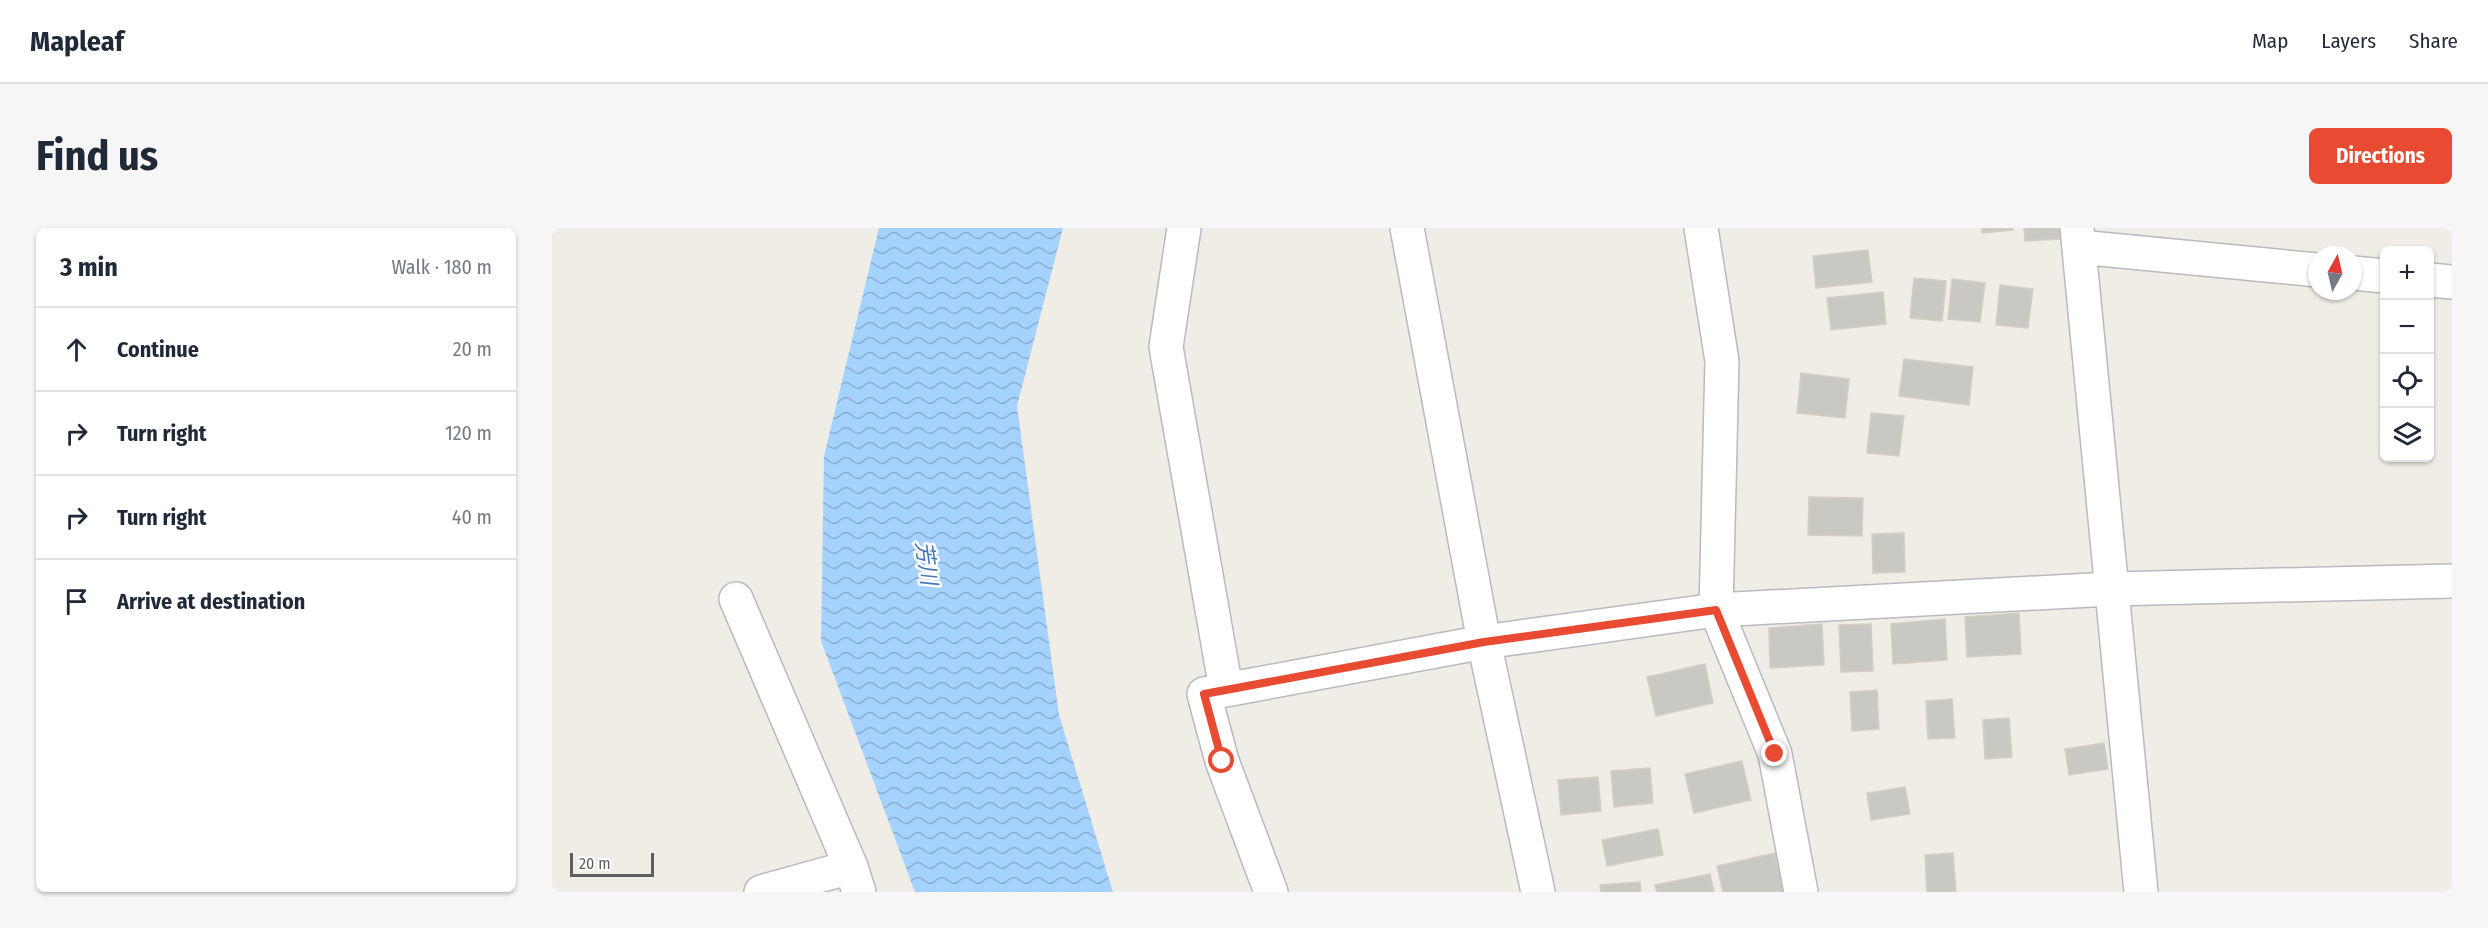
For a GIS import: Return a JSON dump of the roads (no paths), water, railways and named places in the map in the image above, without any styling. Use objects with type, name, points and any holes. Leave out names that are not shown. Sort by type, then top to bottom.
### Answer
[{"type":"street","points":[[1184,228],[1166,347],[1226,689]]},
{"type":"street","points":[[1407,228],[1484,642],[1538,892]]},
{"type":"street","points":[[1701,228],[1722,361],[1716,610],[1775,754],[1801,892]]},
{"type":"street","points":[[2141,892],[2110,589],[2078,238],[2308,269]]},
{"type":"street","points":[[2362,274],[2380,276]]},
{"type":"street","points":[[2434,280],[2452,282]]},
{"type":"street","points":[[1270,892],[1222,761],[1204,694],[1484,642],[1716,610],[2110,589],[2452,581]]},
{"type":"street","points":[[736,599],[855,880],[761,892]]},
{"type":"water","name":"芳川","points":[[879,228],[1063,228],[1017,406],[1059,715],[1113,892],[915,892],[821,641],[824,456]]}]
